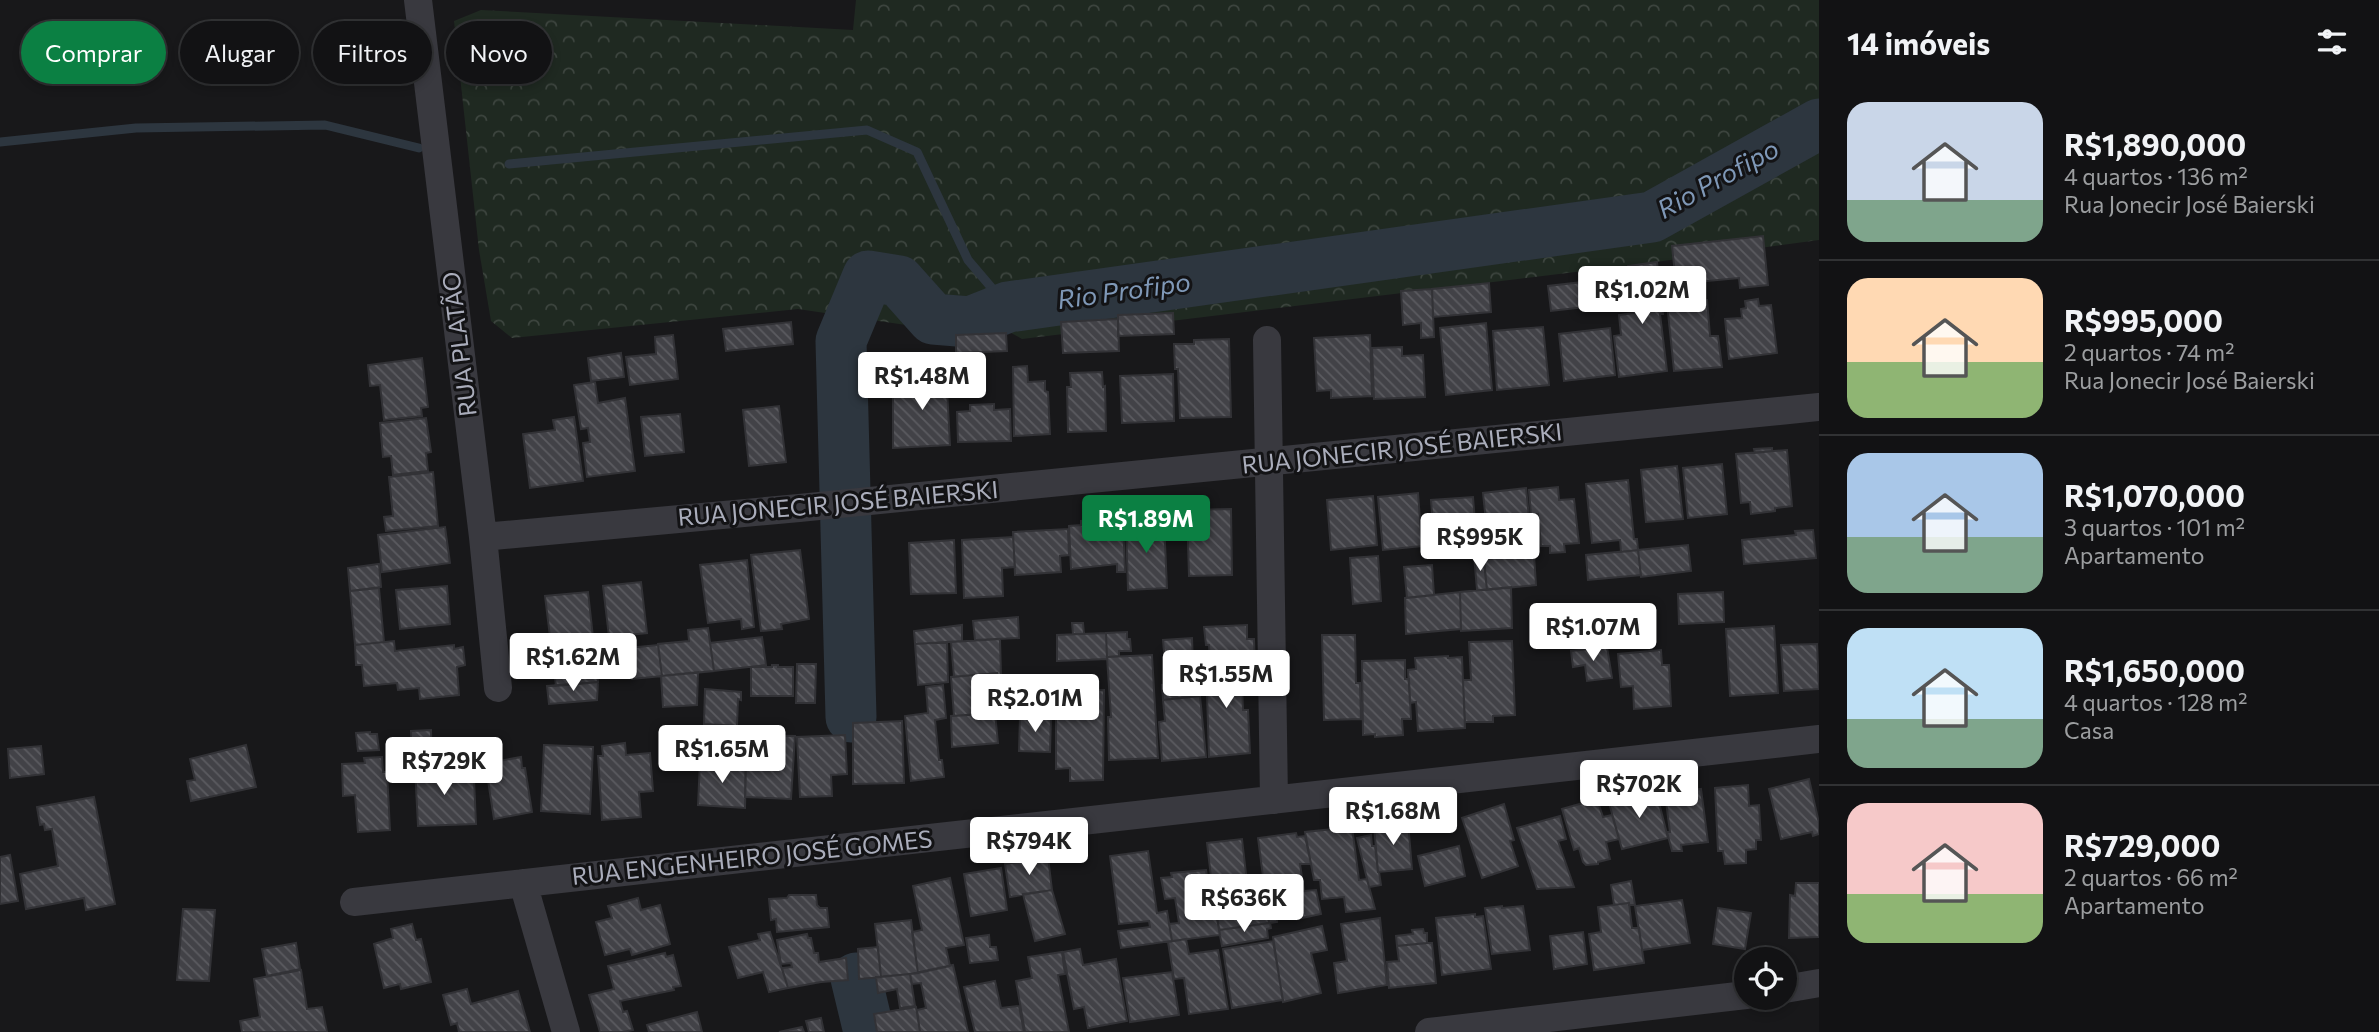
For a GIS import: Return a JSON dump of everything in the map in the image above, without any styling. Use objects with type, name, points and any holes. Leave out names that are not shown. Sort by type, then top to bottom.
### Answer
[{"type":"street","name":"RUA PLATÃO","points":[[418,0],[483,537],[498,688]]},
{"type":"street","points":[[1267,340],[1274,800]]},
{"type":"street","name":"RUA JONECIR JOSÉ BAIERSKI","points":[[483,537],[799,509],[1819,407]]},
{"type":"street","name":"RUA ENGENHEIRO JOSÉ GOMES","points":[[354,902],[1819,739]]},
{"type":"street","points":[[523,883],[566,1032]]},
{"type":"street","points":[[1797,987],[1819,983]]},
{"type":"street","points":[[1429,1032],[1734,996]]},
{"type":"green space","points":[[856,0],[1819,0],[1819,240],[1022,339],[951,299],[906,325],[798,309],[512,338],[491,321],[479,250],[461,84],[552,84],[552,21],[454,21],[481,10],[853,30]]},
{"type":"building","points":[[1763,236],[1768,285],[1740,288],[1739,278],[1676,284],[1672,246]]},
{"type":"building","points":[[1657,262],[1667,371],[1619,377],[1614,336],[1621,335],[1619,315],[1634,313],[1628,266]]},
{"type":"building","points":[[1608,279],[1611,304],[1551,311],[1548,286]]},
{"type":"building","points":[[1489,283],[1491,312],[1433,317],[1432,289]]},
{"type":"building","points":[[1432,289],[1434,337],[1421,338],[1421,323],[1403,325],[1401,291]]},
{"type":"building","points":[[1758,299],[1759,306],[1771,305],[1777,353],[1729,359],[1725,319],[1742,318],[1741,309],[1746,308],[1745,301]]},
{"type":"building","points":[[1707,300],[1710,336],[1718,336],[1722,367],[1674,371],[1667,303]]},
{"type":"building","points":[[1173,313],[1174,334],[1118,336],[1118,315]]},
{"type":"building","points":[[1118,319],[1119,351],[1063,353],[1061,322]]},
{"type":"building","points":[[791,322],[793,344],[726,351],[723,329]]},
{"type":"building","points":[[1486,323],[1492,390],[1446,395],[1440,328]]},
{"type":"building","points":[[1543,327],[1549,385],[1497,390],[1493,331]]},
{"type":"building","points":[[1610,328],[1615,375],[1564,381],[1559,334]]},
{"type":"building","points":[[1006,333],[1007,351],[956,353],[956,335]]},
{"type":"building","points":[[673,335],[678,379],[630,385],[626,357],[656,354],[655,337]]},
{"type":"building","points":[[1370,335],[1372,396],[1331,398],[1331,390],[1317,391],[1314,338]]},
{"type":"building","points":[[1229,339],[1231,417],[1180,418],[1174,344],[1194,344],[1194,340]]},
{"type":"building","points":[[1402,347],[1402,356],[1423,355],[1425,397],[1374,399],[1372,348]]},
{"type":"building","points":[[621,353],[624,377],[591,381],[588,358]]},
{"type":"building","points":[[422,358],[428,407],[421,408],[422,416],[384,420],[380,385],[370,386],[368,365]]},
{"type":"building","points":[[1027,366],[1028,382],[1045,381],[1050,434],[1014,436],[1013,367]]},
{"type":"building","points":[[946,370],[950,445],[893,448],[893,383],[922,383],[921,371]]},
{"type":"building","points":[[1102,372],[1106,431],[1068,432],[1067,387],[1071,387],[1070,373]]},
{"type":"building","points":[[1173,374],[1174,421],[1122,423],[1120,376]]},
{"type":"building","points":[[595,382],[598,403],[625,398],[635,471],[587,477],[583,443],[590,442],[588,428],[581,429],[574,385]]},
{"type":"building","points":[[994,404],[994,410],[1010,409],[1011,441],[958,442],[957,412],[970,411],[970,405]]},
{"type":"building","points":[[779,406],[786,462],[749,466],[743,410]]},
{"type":"building","points":[[680,414],[684,452],[645,456],[641,417]]},
{"type":"building","points":[[574,417],[583,481],[530,488],[523,434],[555,430],[553,420]]},
{"type":"building","points":[[426,418],[431,452],[426,453],[428,471],[393,475],[391,456],[383,457],[380,423]]},
{"type":"building","points":[[1772,448],[1772,451],[1755,453],[1754,449]]},
{"type":"building","points":[[1787,450],[1792,506],[1751,514],[1750,502],[1741,503],[1736,454]]},
{"type":"building","points":[[1722,464],[1727,514],[1688,518],[1683,468]]},
{"type":"building","points":[[1677,466],[1683,519],[1646,522],[1641,470]]},
{"type":"building","points":[[433,472],[438,526],[386,531],[384,517],[393,516],[389,477]]},
{"type":"building","points":[[1628,480],[1634,539],[1637,539],[1638,550],[1621,552],[1620,540],[1592,543],[1586,484]]},
{"type":"building","points":[[1558,487],[1559,500],[1574,499],[1579,543],[1564,544],[1565,552],[1550,553],[1550,546],[1541,546],[1538,514],[1531,515],[1529,490]]},
{"type":"building","points":[[1526,488],[1532,547],[1489,551],[1483,493]]},
{"type":"building","points":[[1418,493],[1422,546],[1383,550],[1378,497]]},
{"type":"building","points":[[1373,496],[1377,545],[1331,550],[1327,500]]},
{"type":"building","points":[[1473,497],[1476,535],[1434,539],[1431,500]]},
{"type":"building","points":[[1231,509],[1232,575],[1189,576],[1187,510]]},
{"type":"building","points":[[1114,516],[1114,520],[1123,519],[1125,572],[1117,572],[1117,564],[1071,569],[1069,526],[1081,525],[1081,521],[1094,520],[1094,517]]},
{"type":"building","points":[[1164,521],[1167,588],[1128,590],[1126,522]]},
{"type":"building","points":[[445,527],[450,563],[382,572],[378,535]]},
{"type":"building","points":[[1068,529],[1069,555],[1060,556],[1061,572],[1015,575],[1013,532]]},
{"type":"building","points":[[1813,530],[1816,558],[1744,564],[1742,540],[1796,535],[1795,531]]},
{"type":"building","points":[[1013,537],[1015,567],[1002,568],[1003,596],[964,598],[962,540]]},
{"type":"building","points":[[954,540],[956,593],[911,594],[909,543]]},
{"type":"building","points":[[1688,545],[1691,571],[1641,577],[1638,550]]},
{"type":"building","points":[[800,550],[809,619],[781,624],[782,629],[761,631],[751,555]]},
{"type":"building","points":[[1638,550],[1641,575],[1588,580],[1586,555]]},
{"type":"building","points":[[1474,555],[1483,555],[1487,590],[1477,590]]},
{"type":"building","points":[[1534,555],[1536,585],[1487,590],[1484,559]]},
{"type":"building","points":[[1378,556],[1381,601],[1353,604],[1350,558]]},
{"type":"building","points":[[747,560],[754,627],[742,629],[741,619],[708,623],[700,565]]},
{"type":"building","points":[[379,564],[381,587],[350,591],[348,568]]},
{"type":"building","points":[[1432,565],[1434,595],[1407,598],[1404,567]]},
{"type":"building","points":[[641,582],[647,633],[609,637],[603,586]]},
{"type":"building","points":[[447,586],[450,624],[400,629],[396,590]]},
{"type":"building","points":[[1511,587],[1512,628],[1461,631],[1460,592]]},
{"type":"building","points":[[379,588],[384,642],[355,645],[350,591]]},
{"type":"building","points":[[588,592],[598,682],[556,686],[545,596]]},
{"type":"building","points":[[1460,592],[1461,629],[1406,634],[1405,598]]},
{"type":"building","points":[[1723,592],[1724,622],[1679,624],[1678,594]]},
{"type":"building","points":[[1018,617],[1019,638],[975,640],[973,621]]},
{"type":"building","points":[[1072,623],[1083,623],[1084,634],[1073,634]]},
{"type":"building","points":[[962,625],[962,641],[915,644],[914,631]]},
{"type":"building","points":[[1247,625],[1247,639],[1254,639],[1255,667],[1242,667],[1241,660],[1210,662],[1204,627]]},
{"type":"building","points":[[1774,626],[1778,693],[1730,696],[1726,629]]},
{"type":"building","points":[[708,628],[714,671],[662,676],[658,644],[689,641],[688,630]]},
{"type":"building","points":[[1127,632],[1131,651],[1119,651],[1119,656],[1107,657],[1106,633]]},
{"type":"building","points":[[1106,633],[1107,659],[1057,661],[1057,635]]},
{"type":"building","points":[[1322,635],[1355,635],[1356,683],[1360,683],[1361,719],[1324,720]]},
{"type":"building","points":[[762,637],[766,665],[714,671],[710,643]]},
{"type":"building","points":[[1192,638],[1193,662],[1165,664],[1163,640]]},
{"type":"building","points":[[1000,639],[1001,676],[998,677],[997,673],[954,677],[951,642]]},
{"type":"building","points":[[394,641],[395,651],[454,645],[454,649],[463,647],[465,665],[457,667],[459,695],[420,699],[419,688],[398,690],[397,683],[364,686],[362,665],[356,665],[355,645]]},
{"type":"building","points":[[1512,641],[1515,715],[1493,716],[1493,722],[1465,722],[1463,680],[1471,680],[1469,642]]},
{"type":"building","points":[[947,642],[948,682],[918,685],[915,644]]},
{"type":"building","points":[[1817,644],[1819,689],[1784,691],[1781,645]]},
{"type":"building","points":[[658,645],[662,676],[632,679],[628,648]]},
{"type":"building","points":[[1607,647],[1612,678],[1587,681],[1585,665],[1573,667],[1571,651]]},
{"type":"building","points":[[1661,650],[1662,665],[1669,665],[1671,706],[1634,709],[1633,686],[1621,687],[1618,654]]},
{"type":"building","points":[[1152,655],[1158,758],[1109,760],[1108,717],[1111,717],[1107,657]]},
{"type":"building","points":[[1462,657],[1465,728],[1418,731],[1416,702],[1410,703],[1408,670],[1416,669],[1415,658]]},
{"type":"building","points":[[1241,660],[1243,710],[1248,710],[1250,753],[1209,757],[1206,662]]},
{"type":"building","points":[[1405,660],[1411,719],[1402,719],[1403,735],[1363,735],[1362,661]]},
{"type":"building","points":[[797,664],[816,664],[815,703],[796,703]]},
{"type":"building","points":[[751,667],[793,667],[793,696],[751,696]]},
{"type":"building","points":[[698,672],[697,705],[663,707],[661,676]]},
{"type":"building","points":[[997,673],[1000,706],[997,706],[997,713],[954,716],[951,677]]},
{"type":"building","points":[[1203,674],[1205,686],[1199,686],[1200,696],[1163,700],[1162,685],[1181,683],[1181,676]]},
{"type":"building","points":[[598,682],[597,700],[549,704],[547,686]]},
{"type":"building","points":[[943,685],[946,718],[935,720],[939,760],[942,760],[944,777],[911,781],[905,716],[928,713],[926,687]]},
{"type":"building","points":[[705,689],[741,692],[741,700],[738,699],[737,726],[704,724]]},
{"type":"building","points":[[1104,690],[1103,780],[1070,781],[1070,768],[1056,769],[1056,701],[1070,697],[1070,691]]},
{"type":"building","points":[[1200,696],[1206,757],[1162,761],[1159,722],[1165,721],[1163,700]]},
{"type":"building","points":[[995,713],[998,743],[952,747],[951,716]]},
{"type":"building","points":[[1020,716],[1051,716],[1050,752],[1019,751]]},
{"type":"building","points":[[902,721],[904,783],[853,784],[853,723]]},
{"type":"building","points":[[431,730],[432,766],[412,767],[411,731]]},
{"type":"building","points":[[356,733],[377,734],[379,750],[358,751]]},
{"type":"building","points":[[746,735],[795,736],[791,799],[745,797]]},
{"type":"building","points":[[845,735],[847,774],[831,775],[832,796],[800,797],[797,737]]},
{"type":"building","points":[[625,743],[626,755],[650,753],[653,791],[639,792],[641,817],[602,820],[598,756],[603,756],[602,746]]},
{"type":"building","points":[[246,745],[256,787],[191,801],[187,781],[195,780],[190,759]]},
{"type":"building","points":[[544,745],[593,747],[590,814],[541,811]]},
{"type":"building","points":[[41,746],[44,774],[10,778],[8,749]]},
{"type":"building","points":[[695,754],[707,754],[707,761],[695,761]]},
{"type":"building","points":[[382,757],[383,772],[387,772],[390,830],[358,832],[355,795],[343,796],[342,764],[365,763],[364,758]]},
{"type":"building","points":[[521,757],[532,812],[494,819],[487,774],[488,763]]},
{"type":"building","points":[[700,761],[746,764],[745,808],[698,805]]},
{"type":"building","points":[[454,765],[455,780],[474,779],[476,824],[418,826],[415,767]]},
{"type":"building","points":[[1809,779],[1819,834],[1813,836],[1812,832],[1781,839],[1769,789]]},
{"type":"building","points":[[1748,785],[1749,806],[1759,805],[1761,840],[1756,840],[1756,849],[1746,850],[1746,863],[1725,864],[1723,851],[1718,851],[1715,788]]},
{"type":"building","points":[[1701,789],[1708,842],[1681,845],[1682,851],[1672,851],[1667,832],[1670,832],[1665,794]]},
{"type":"building","points":[[1656,791],[1668,838],[1622,849],[1609,803]]},
{"type":"building","points":[[94,797],[115,904],[86,910],[84,898],[26,909],[20,874],[58,866],[52,829],[45,830],[44,824],[40,825],[37,807]]},
{"type":"building","points":[[1597,799],[1603,817],[1612,815],[1619,839],[1606,842],[1610,859],[1586,865],[1579,848],[1574,850],[1562,809]]},
{"type":"building","points":[[1504,804],[1514,840],[1510,841],[1518,866],[1482,878],[1462,818]]},
{"type":"building","points":[[1560,816],[1566,839],[1558,841],[1574,887],[1537,889],[1517,828]]},
{"type":"building","points":[[1408,822],[1412,869],[1378,872],[1374,825]]},
{"type":"building","points":[[1352,827],[1359,880],[1367,879],[1375,909],[1346,912],[1344,897],[1322,899],[1320,880],[1314,880],[1305,832]]},
{"type":"building","points":[[1296,833],[1297,837],[1305,836],[1311,864],[1300,864],[1304,891],[1316,890],[1321,914],[1297,919],[1295,908],[1281,910],[1276,913],[1277,922],[1269,923],[1258,838]]},
{"type":"building","points":[[1371,835],[1381,885],[1369,887],[1357,838]]},
{"type":"building","points":[[1242,839],[1248,891],[1213,894],[1207,843]]},
{"type":"building","points":[[1459,846],[1465,876],[1425,886],[1418,856]]},
{"type":"building","points":[[1148,851],[1157,913],[1167,911],[1172,941],[1121,948],[1118,931],[1150,927],[1149,921],[1119,924],[1110,856]]},
{"type":"building","points":[[10,855],[18,901],[0,904],[0,857]]},
{"type":"building","points":[[1048,857],[1052,890],[1010,897],[1005,864]]},
{"type":"building","points":[[1001,868],[1007,910],[971,916],[964,874]]},
{"type":"building","points":[[1206,870],[1213,916],[1217,916],[1220,935],[1172,941],[1169,924],[1179,923],[1175,898],[1165,899],[1161,878],[1172,877],[1171,873]]},
{"type":"building","points":[[950,878],[964,945],[946,948],[950,966],[918,973],[912,932],[922,930],[913,886]]},
{"type":"building","points":[[1631,881],[1635,905],[1614,905],[1611,885]]},
{"type":"building","points":[[1796,883],[1819,883],[1819,937],[1789,938],[1790,895],[1795,896]]},
{"type":"building","points":[[1052,890],[1065,934],[1035,941],[1023,894]]},
{"type":"building","points":[[789,895],[816,895],[817,905],[827,908],[829,927],[777,932],[776,919],[771,920],[769,899],[787,898]]},
{"type":"building","points":[[1265,897],[1269,923],[1219,930],[1215,905],[1226,903],[1227,912],[1248,909],[1246,899]]},
{"type":"building","points":[[638,898],[641,910],[660,905],[670,944],[632,955],[630,949],[605,955],[596,922],[612,918],[608,906]]},
{"type":"building","points":[[1682,900],[1690,943],[1642,950],[1635,906]]},
{"type":"building","points":[[1629,903],[1632,928],[1639,928],[1644,963],[1594,970],[1589,934],[1601,932],[1598,907]]},
{"type":"building","points":[[1523,906],[1530,950],[1492,954],[1485,908]]},
{"type":"building","points":[[1718,908],[1751,913],[1745,947],[1713,944]]},
{"type":"building","points":[[183,909],[215,910],[209,981],[177,980]]},
{"type":"building","points":[[1475,914],[1475,917],[1483,916],[1491,969],[1442,975],[1436,918]]},
{"type":"building","points":[[1380,918],[1387,985],[1338,993],[1334,963],[1347,961],[1341,924]]},
{"type":"building","points":[[911,920],[918,973],[881,977],[875,924]]},
{"type":"building","points":[[1270,923],[1271,928],[1267,929],[1268,938],[1222,946],[1219,930]]},
{"type":"building","points":[[412,924],[416,940],[421,939],[431,982],[401,989],[400,984],[384,988],[374,944],[393,938],[391,929]]},
{"type":"building","points":[[1322,926],[1327,950],[1311,953],[1321,993],[1283,1002],[1273,937]]},
{"type":"building","points":[[1423,929],[1424,933],[1427,933],[1427,943],[1397,946],[1396,936],[1413,934],[1412,930]]},
{"type":"building","points":[[770,932],[788,988],[769,992],[763,972],[738,978],[729,947],[760,940],[758,934]]},
{"type":"building","points":[[1583,932],[1587,964],[1554,969],[1550,936]]},
{"type":"building","points":[[807,934],[808,938],[811,938],[814,953],[818,953],[819,962],[846,958],[848,980],[788,988],[782,968],[792,967],[791,963],[781,964],[777,940]]},
{"type":"building","points":[[989,935],[990,947],[996,947],[998,960],[970,963],[966,938]]},
{"type":"building","points":[[1186,939],[1189,954],[1218,950],[1228,1009],[1189,1014],[1184,978],[1174,979],[1168,942]]},
{"type":"building","points":[[1273,941],[1283,1000],[1232,1008],[1223,949]]},
{"type":"building","points":[[296,943],[300,969],[267,976],[262,949]]},
{"type":"building","points":[[1432,943],[1436,983],[1389,988],[1387,962],[1399,961],[1397,946]]},
{"type":"building","points":[[878,947],[881,977],[859,979],[858,949]]},
{"type":"building","points":[[1080,949],[1083,965],[1116,959],[1127,1021],[1088,1028],[1084,1007],[1074,1009],[1063,952]]},
{"type":"building","points":[[1062,952],[1065,974],[1058,975],[1069,1032],[1025,1032],[1016,981],[1032,978],[1028,957]]},
{"type":"building","points":[[665,953],[666,957],[673,955],[681,986],[673,987],[674,990],[620,1001],[623,1012],[627,1011],[633,1030],[600,1032],[589,995],[614,989],[608,966]]},
{"type":"building","points":[[953,965],[968,1032],[920,1032],[917,1010],[926,1008],[921,983],[912,984],[910,974]]},
{"type":"building","points":[[301,970],[307,1009],[322,1007],[327,1032],[242,1032],[240,1021],[260,1017],[254,979]]},
{"type":"building","points":[[1172,972],[1179,1015],[1130,1022],[1123,978]]},
{"type":"building","points":[[910,974],[915,1006],[900,1008],[897,989],[878,993],[876,977]]},
{"type":"building","points":[[995,981],[1001,1008],[1019,1006],[1024,1032],[975,1032],[964,987]]},
{"type":"building","points":[[467,989],[471,1004],[518,991],[530,1032],[459,1032],[457,1023],[451,1025],[443,995]]},
{"type":"building","points":[[916,1007],[920,1032],[877,1032],[874,1014]]},
{"type":"building","points":[[697,1012],[702,1032],[649,1032],[647,1025]]},
{"type":"building","points":[[821,1018],[824,1032],[809,1032],[806,1021]]},
{"type":"building","points":[[802,1027],[804,1032],[779,1032]]},
{"type":"waterway","name":"Rio Profipo","points":[[851,717],[841,341],[868,276],[899,281],[933,319],[970,322],[1008,307],[1652,217],[1819,124]]},
{"type":"waterway","points":[[0,142],[136,128],[325,125],[419,148]]},
{"type":"waterway","points":[[509,164],[867,130],[917,152],[968,260],[1008,307]]},
{"type":"waterway","name":"Rio Profipo","points":[[856,978],[869,1032]]}]
